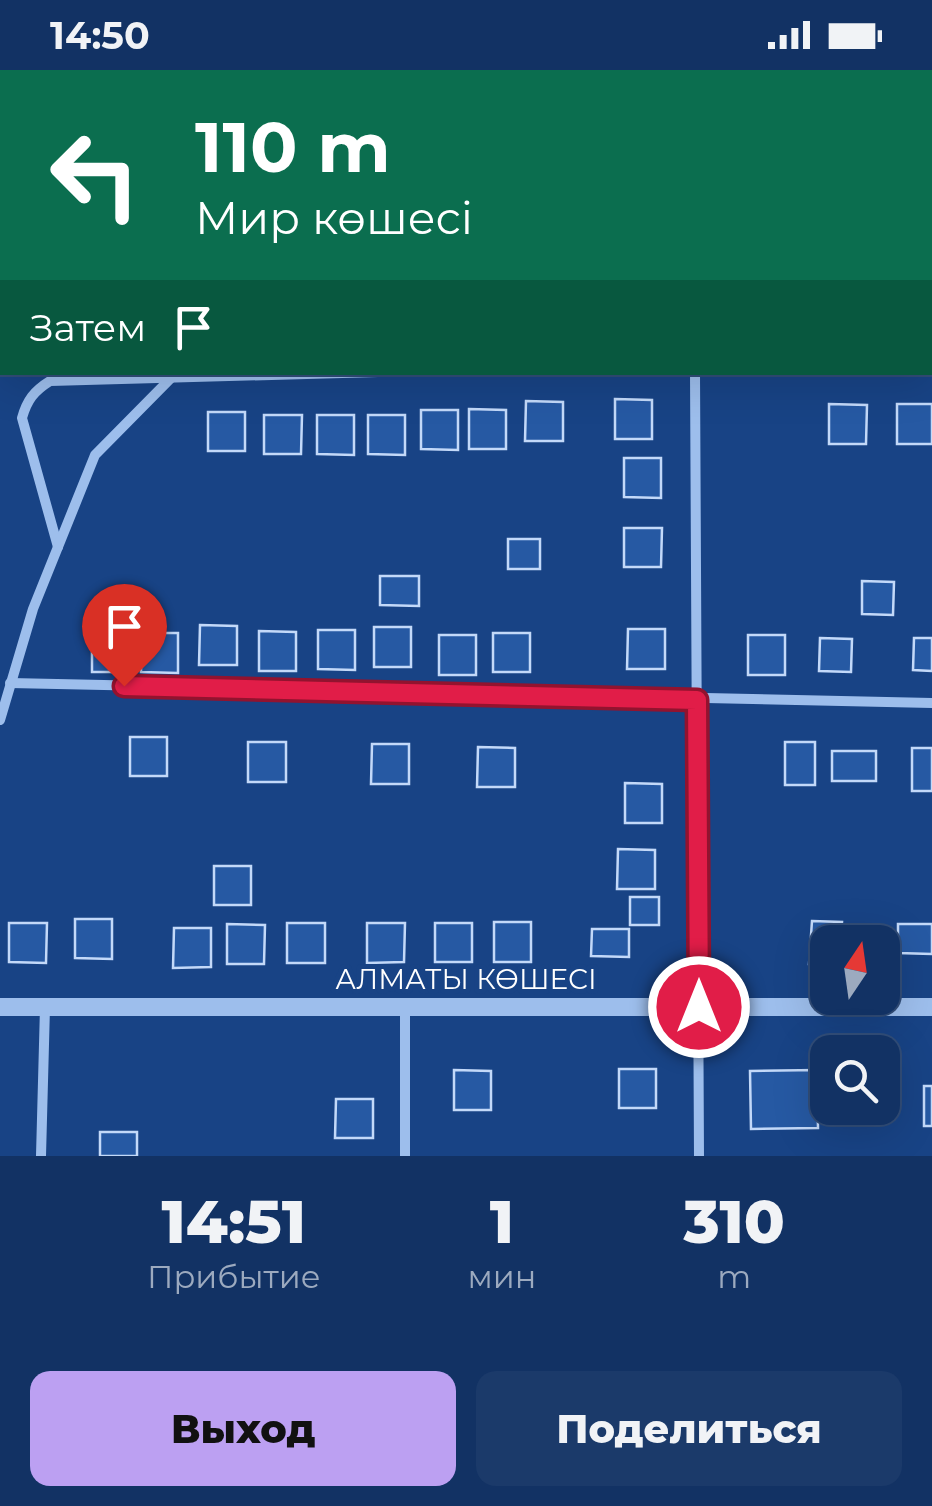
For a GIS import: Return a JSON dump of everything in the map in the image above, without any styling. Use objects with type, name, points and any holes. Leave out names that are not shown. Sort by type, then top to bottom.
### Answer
[{"type":"street","points":[[58,547],[22,418],[26,403],[36,389],[50,381],[156,375]]},
{"type":"street","points":[[0,720],[33,609],[95,455],[173,375]]},
{"type":"street","points":[[696,375],[699,1156]]},
{"type":"street","points":[[10,683],[932,703]]},
{"type":"street","points":[[42,1156],[45,1006]]},
{"type":"street","name":"АЛМАТЫ КӨШЕСІ","points":[[0,1007],[932,1007]]},
{"type":"street","points":[[405,1007],[405,1156]]},
{"type":"building","points":[[615,399],[652,400],[652,439],[615,439]]},
{"type":"building","points":[[526,401],[563,402],[563,441],[525,441]]},
{"type":"building","points":[[829,404],[867,405],[866,444],[829,444]]},
{"type":"building","points":[[897,404],[932,404],[932,444],[897,444]]},
{"type":"building","points":[[469,409],[506,410],[506,449],[469,449]]},
{"type":"building","points":[[421,410],[458,410],[458,450],[421,449]]},
{"type":"building","points":[[208,412],[245,412],[245,451],[208,451]]},
{"type":"building","points":[[264,415],[302,415],[301,454],[264,454]]},
{"type":"building","points":[[317,415],[354,415],[354,455],[317,454]]},
{"type":"building","points":[[368,415],[405,415],[405,455],[368,454]]},
{"type":"building","points":[[624,458],[661,458],[661,498],[624,497]]},
{"type":"building","points":[[624,528],[662,528],[661,567],[624,567]]},
{"type":"building","points":[[508,539],[540,539],[540,569],[508,569]]},
{"type":"building","points":[[380,576],[419,576],[419,606],[380,605]]},
{"type":"building","points":[[862,581],[894,582],[893,615],[862,614]]},
{"type":"building","points":[[200,625],[237,626],[237,665],[199,665]]},
{"type":"building","points":[[374,627],[411,627],[411,667],[374,667]]},
{"type":"building","points":[[628,629],[665,629],[665,669],[627,669]]},
{"type":"building","points":[[318,630],[355,630],[355,670],[318,669]]},
{"type":"building","points":[[259,631],[296,632],[296,671],[259,671]]},
{"type":"building","points":[[92,633],[130,633],[129,672],[92,672]]},
{"type":"building","points":[[141,633],[178,633],[178,673],[141,672]]},
{"type":"building","points":[[493,633],[530,633],[530,672],[493,672]]},
{"type":"building","points":[[439,635],[476,635],[476,675],[439,675]]},
{"type":"building","points":[[748,635],[785,635],[785,675],[748,675]]},
{"type":"building","points":[[820,638],[852,639],[851,672],[819,671]]},
{"type":"building","points":[[914,638],[932,638],[932,671],[913,670]]},
{"type":"building","points":[[130,737],[167,737],[167,776],[130,776]]},
{"type":"building","points":[[248,742],[286,742],[286,782],[248,782]]},
{"type":"building","points":[[785,742],[815,742],[815,785],[785,785]]},
{"type":"building","points":[[372,744],[409,744],[409,784],[371,784]]},
{"type":"building","points":[[478,747],[515,748],[515,787],[477,787]]},
{"type":"building","points":[[912,748],[932,748],[932,791],[912,791]]},
{"type":"building","points":[[832,751],[876,751],[876,781],[832,781]]},
{"type":"building","points":[[625,783],[662,784],[662,823],[625,823]]},
{"type":"building","points":[[618,849],[655,850],[655,889],[617,889]]},
{"type":"building","points":[[214,866],[251,866],[251,905],[214,905]]},
{"type":"building","points":[[630,897],[659,897],[659,925],[630,925]]},
{"type":"building","points":[[75,919],[112,919],[112,959],[75,958]]},
{"type":"building","points":[[812,921],[842,922],[842,925],[812,925]]},
{"type":"building","points":[[494,922],[531,922],[531,962],[494,962]]},
{"type":"building","points":[[9,923],[47,923],[46,963],[9,962]]},
{"type":"building","points":[[287,923],[325,923],[325,963],[287,963]]},
{"type":"building","points":[[367,923],[405,923],[404,962],[367,963]]},
{"type":"building","points":[[435,923],[472,923],[472,962],[435,962]]},
{"type":"building","points":[[227,924],[265,925],[264,964],[227,964]]},
{"type":"building","points":[[932,924],[932,954],[900,953],[898,925]]},
{"type":"building","points":[[174,928],[211,928],[211,967],[173,968]]},
{"type":"building","points":[[592,929],[629,929],[629,957],[591,956]]},
{"type":"building","points":[[619,1069],[656,1069],[656,1108],[619,1108]]},
{"type":"building","points":[[454,1070],[491,1071],[491,1110],[454,1110]]},
{"type":"building","points":[[810,1070],[810,1125],[818,1128],[751,1129],[750,1071]]},
{"type":"building","points":[[924,1086],[932,1086],[932,1126],[924,1126]]},
{"type":"building","points":[[336,1099],[373,1099],[373,1138],[335,1138]]},
{"type":"building","points":[[100,1132],[137,1132],[137,1156],[100,1156]]},
{"type":"route","points":[[124,686],[697,700],[699,1007]]}]
